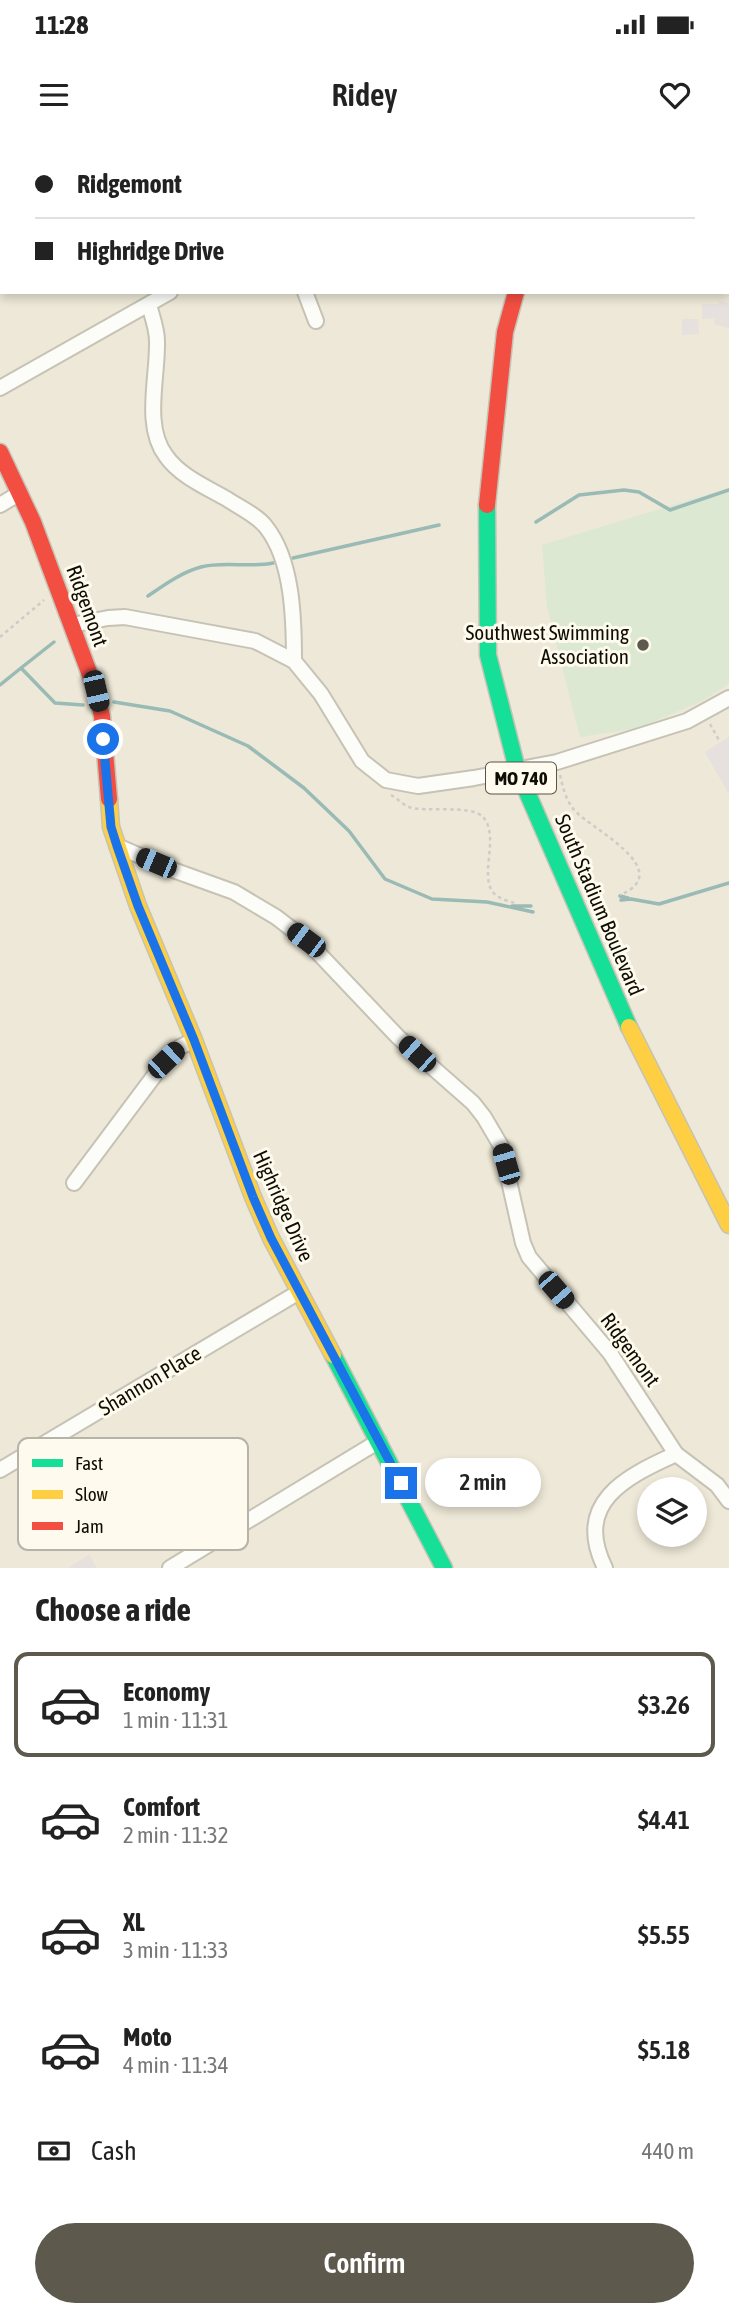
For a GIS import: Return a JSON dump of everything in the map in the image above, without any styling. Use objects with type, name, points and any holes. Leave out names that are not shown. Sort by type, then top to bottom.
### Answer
[{"type":"street","points":[[0,388],[167,294]]},
{"type":"street","points":[[306,294],[316,321]]},
{"type":"street","name":"South Stadium Boulevard","points":[[515,294],[505,331],[487,502],[488,655],[517,769],[633,1038],[729,1225]]},
{"type":"street","points":[[149,305],[158,337],[157,376],[152,411],[156,437],[166,457],[190,478],[266,526],[282,556],[294,617],[294,661]]},
{"type":"street","name":"Ridgemont","points":[[0,452],[33,522],[96,691],[102,716],[111,827],[117,846],[234,892],[276,917],[306,940],[398,1037],[472,1103],[484,1117],[501,1146],[523,1243],[529,1257],[610,1353],[676,1454],[717,1485],[729,1501]]},
{"type":"street","points":[[0,505],[20,493]]},
{"type":"street","points":[[72,625],[125,617],[255,641],[294,661],[321,694],[362,761],[386,780],[418,786],[557,762],[687,721],[729,698]]},
{"type":"street","name":"Highridge Drive","points":[[117,846],[138,906],[194,1040],[271,1238],[444,1568]]},
{"type":"street","points":[[74,1183],[166,1060],[180,1047],[194,1040]]},
{"type":"street","name":"Shannon Place","points":[[54,1438],[299,1292]]},
{"type":"street","points":[[248,1521],[379,1441]]},
{"type":"street","points":[[605,1568],[596,1544],[596,1522],[610,1493],[625,1479],[676,1454]]},
{"type":"street","name":"Shannon Place","points":[[0,1470],[18,1459]]},
{"type":"street","points":[[170,1568],[200,1550]]},
{"type":"path","points":[[0,637],[41,601],[50,601]]},
{"type":"path","points":[[710,724],[720,742]]},
{"type":"path","points":[[557,762],[563,787],[577,813],[630,854],[639,867],[635,885],[620,895]]},
{"type":"path","points":[[384,792],[396,797],[408,807],[480,814],[491,832],[488,879],[491,890],[497,897],[514,903]]},
{"type":"green space","name":"Southwest Swimming Association","points":[[729,488],[729,684],[702,701],[639,728],[580,737],[547,607],[542,545]]},
{"type":"building","points":[[719,301],[729,303],[729,328],[714,324],[715,318],[702,319],[702,304],[719,304]]},
{"type":"building","points":[[682,319],[698,319],[699,334],[682,335]]},
{"type":"building","points":[[729,737],[729,794],[705,752]]},
{"type":"building","points":[[89,1555],[97,1568],[68,1568]]},
{"type":"waterway","points":[[536,522],[579,495],[624,490],[639,492],[670,510],[729,490]]},
{"type":"waterway","points":[[293,558],[439,525]]},
{"type":"waterway","points":[[148,596],[180,575],[201,567],[273,563]]},
{"type":"waterway","points":[[21,668],[54,642]]},
{"type":"waterway","points":[[0,685],[21,668],[55,703],[83,705]]},
{"type":"waterway","points":[[114,702],[170,711],[248,746],[304,788],[349,831],[385,879],[432,899],[487,902],[533,912]]},
{"type":"waterway","points":[[621,900],[659,904],[729,883]]},
{"type":"waterway","points":[[620,896],[628,898]]},
{"type":"waterway","points":[[512,906],[531,906]]},
{"type":"traffic: fast","points":[[487,505],[488,655],[517,769],[629,1027]]},
{"type":"traffic: fast","points":[[333,1355],[444,1568]]},
{"type":"traffic: slow","points":[[109,799],[111,827],[138,906],[194,1040],[253,1197],[271,1238],[333,1355]]},
{"type":"traffic: slow","points":[[629,1027],[729,1225]]},
{"type":"traffic: jam","points":[[487,505],[505,332],[515,294]]},
{"type":"traffic: jam","points":[[0,452],[33,522],[96,691],[102,716],[109,799]]},
{"type":"place","name":"Southwest Swimming Association","points":[[643,645]]},
{"type":"route","points":[[103,739],[111,827],[138,906],[194,1040],[253,1197],[271,1238],[401,1483]]}]
